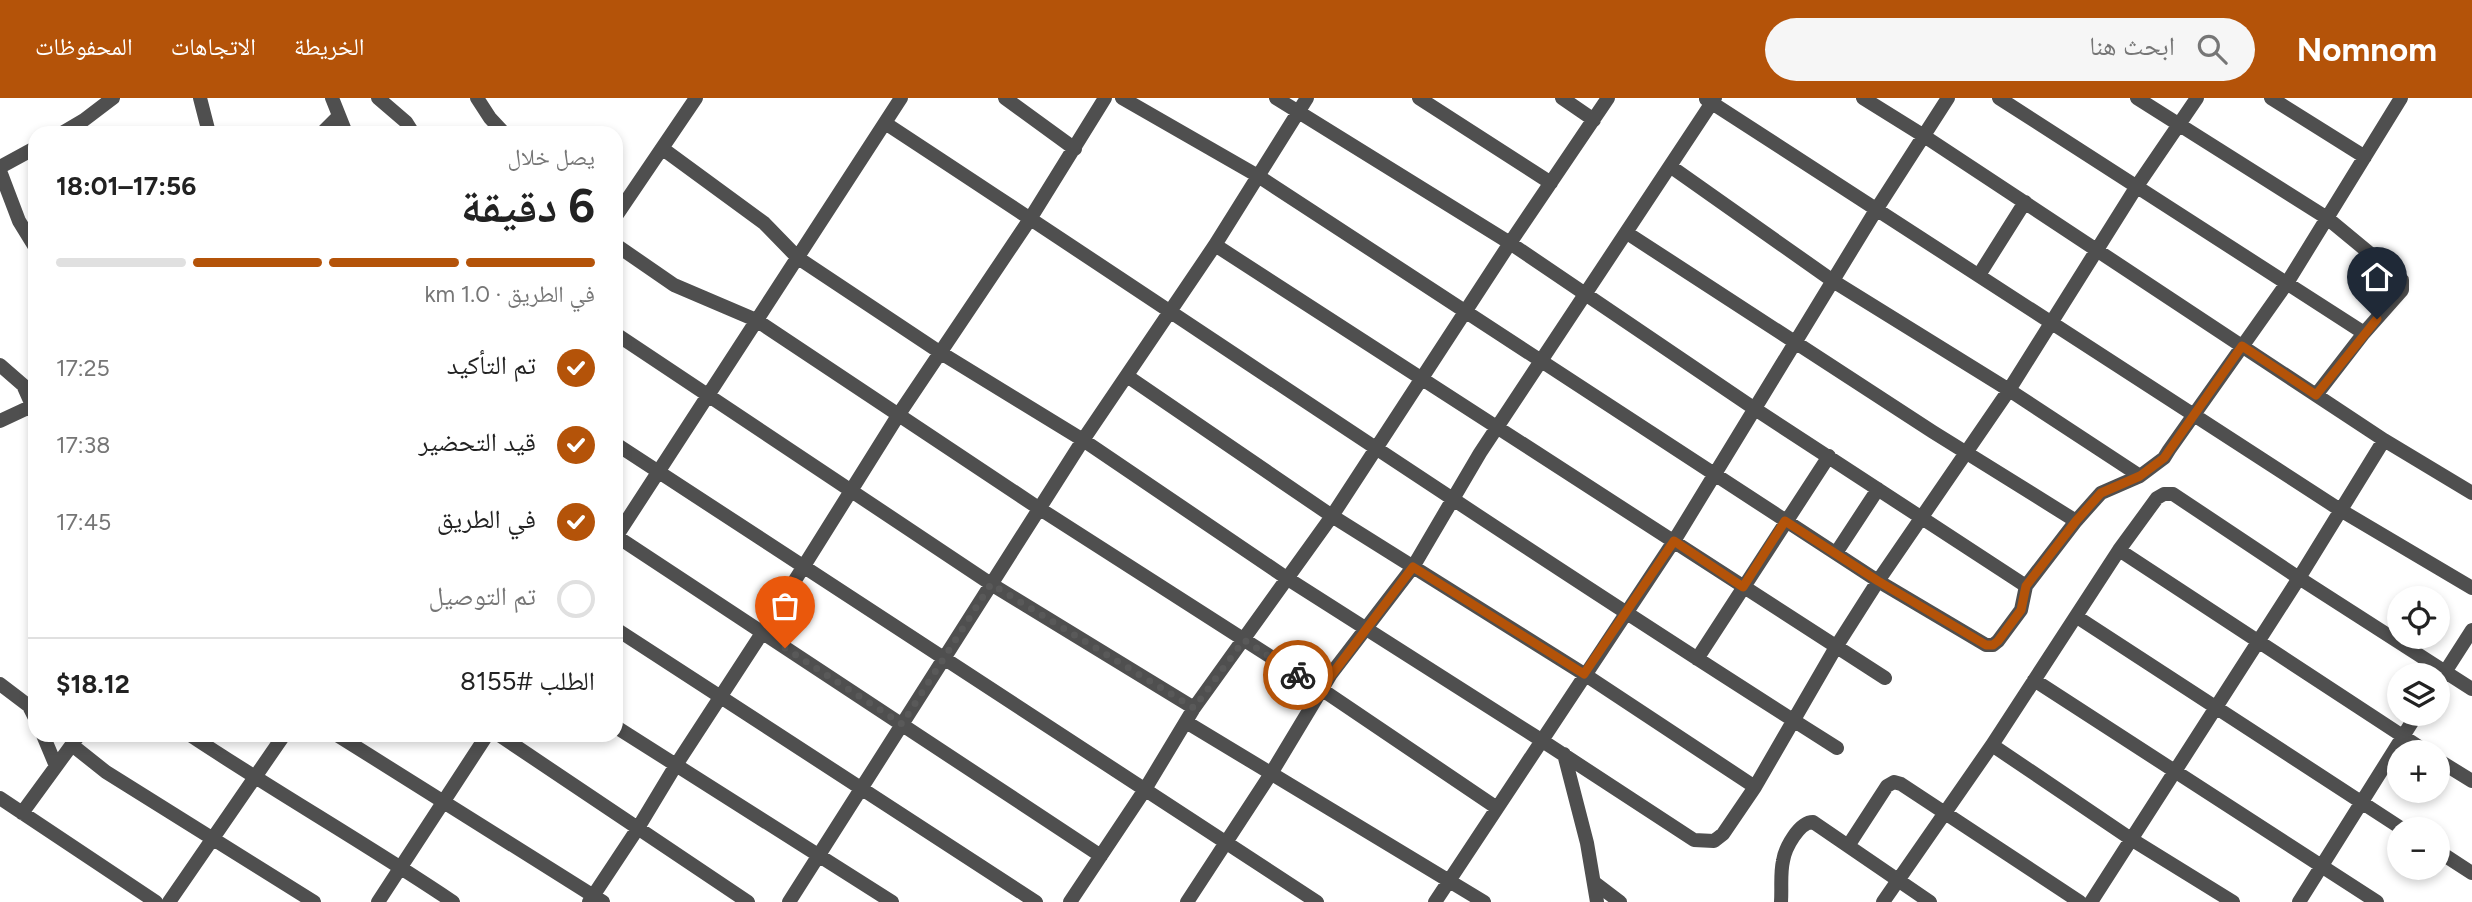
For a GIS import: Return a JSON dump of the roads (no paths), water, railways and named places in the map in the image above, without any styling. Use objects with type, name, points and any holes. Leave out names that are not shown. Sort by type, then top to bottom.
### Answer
[{"type":"street","points":[[74,126],[113,98]]},
{"type":"street","points":[[200,98],[207,126]]},
{"type":"street","points":[[332,98],[343,126]]},
{"type":"street","points":[[377,98],[409,126]]},
{"type":"street","points":[[477,98],[497,126]]},
{"type":"street","points":[[623,206],[696,98]]},
{"type":"street","points":[[1006,98],[1075,149]]},
{"type":"street","points":[[348,742],[595,900],[676,765],[899,414],[1030,219],[1105,98]]},
{"type":"street","points":[[1122,98],[1258,176],[1878,581],[1986,645],[1993,645],[1998,641],[2021,610],[2026,586],[2076,521],[2104,491],[2140,476],[2164,458],[2287,283],[2401,98]]},
{"type":"street","points":[[1276,98],[1510,243],[2026,586]]},
{"type":"street","points":[[789,902],[1083,440],[1215,245],[1307,98]]},
{"type":"street","points":[[1419,98],[1551,183]]},
{"type":"street","points":[[1562,98],[1594,120]]},
{"type":"street","points":[[1070,902],[1144,791],[1194,708],[1332,516],[1608,98]]},
{"type":"street","points":[[1863,98],[2384,440],[2472,493]]},
{"type":"street","points":[[1436,902],[1674,541],[1876,210],[1948,98]]},
{"type":"street","points":[[1999,98],[2364,333]]},
{"type":"street","points":[[2137,98],[2327,218],[2402,280],[2402,290],[2364,333],[2316,395]]},
{"type":"street","points":[[663,149],[764,223],[798,258],[941,353],[1083,440],[1288,579],[1694,840],[1714,841],[1723,834],[1755,787],[1836,647],[1878,581],[2009,390],[2137,186],[2197,98]]},
{"type":"street","points":[[2271,98],[2365,157]]},
{"type":"street","points":[[1187,902],[1272,772],[1321,689],[1413,567],[1498,426],[1587,295],[1711,99],[1876,210],[2196,414],[2342,511],[2472,588]]},
{"type":"street","points":[[623,525],[885,123],[897,100]]},
{"type":"street","points":[[329,126],[339,116]]},
{"type":"street","points":[[885,123],[1171,310],[1453,500],[1837,748]]},
{"type":"street","points":[[28,152],[0,169],[7,193],[28,236]]},
{"type":"street","points":[[1670,166],[1833,281],[2009,390],[2140,476]]},
{"type":"street","points":[[0,208],[7,193]]},
{"type":"street","points":[[1979,275],[2025,202]]},
{"type":"street","points":[[1627,233],[1796,344],[2076,521]]},
{"type":"street","points":[[1215,245],[1885,678]]},
{"type":"street","points":[[623,250],[674,285],[755,320],[1040,509],[1321,689],[1497,808]]},
{"type":"street","points":[[623,339],[991,584],[1194,708]]},
{"type":"street","points":[[0,365],[23,385],[28,396]]},
{"type":"street","points":[[1127,376],[1332,516],[1584,674],[1755,787]]},
{"type":"street","points":[[0,421],[28,411]]},
{"type":"street","points":[[2091,902],[2342,511],[2384,440]]},
{"type":"street","points":[[623,448],[1317,902]]},
{"type":"street","points":[[1697,659],[1829,456]]},
{"type":"street","points":[[1836,553],[1878,489]]},
{"type":"street","points":[[1883,902],[1992,745],[2119,550],[2157,498],[2164,494],[2173,494],[2422,663]]},
{"type":"street","points":[[623,541],[1101,856]]},
{"type":"street","points":[[2119,550],[2407,740]]},
{"type":"street","points":[[2077,617],[2387,819]]},
{"type":"street","points":[[2450,664],[2472,630]]},
{"type":"street","points":[[623,634],[1036,902]]},
{"type":"street","points":[[2034,680],[2377,902]]},
{"type":"street","points":[[2450,680],[2472,688]]},
{"type":"street","points":[[0,684],[28,705]]},
{"type":"street","points":[[1186,722],[1483,902]]},
{"type":"street","points":[[2299,902],[2409,726]]},
{"type":"street","points":[[623,731],[892,902]]},
{"type":"street","points":[[46,742],[56,766]]},
{"type":"street","points":[[22,813],[74,742]]},
{"type":"street","points":[[77,742],[106,772],[313,902]]},
{"type":"street","points":[[201,742],[453,902]]},
{"type":"street","points":[[169,902],[279,742]]},
{"type":"street","points":[[379,902],[482,742]]},
{"type":"street","points":[[509,742],[748,902]]},
{"type":"street","points":[[1992,745],[2131,839],[2233,902]]},
{"type":"street","points":[[1563,754],[1587,843],[1597,902]]},
{"type":"street","points":[[2450,767],[2472,781]]},
{"type":"street","points":[[1848,846],[1888,786],[1894,782],[1946,813],[2080,902]]},
{"type":"street","points":[[0,798],[156,902]]},
{"type":"street","points":[[1785,899],[1784,857],[1801,826],[1814,822],[1930,902]]},
{"type":"street","points":[[2450,859],[2472,873]]},
{"type":"street","points":[[1595,883],[1620,902]]}]
